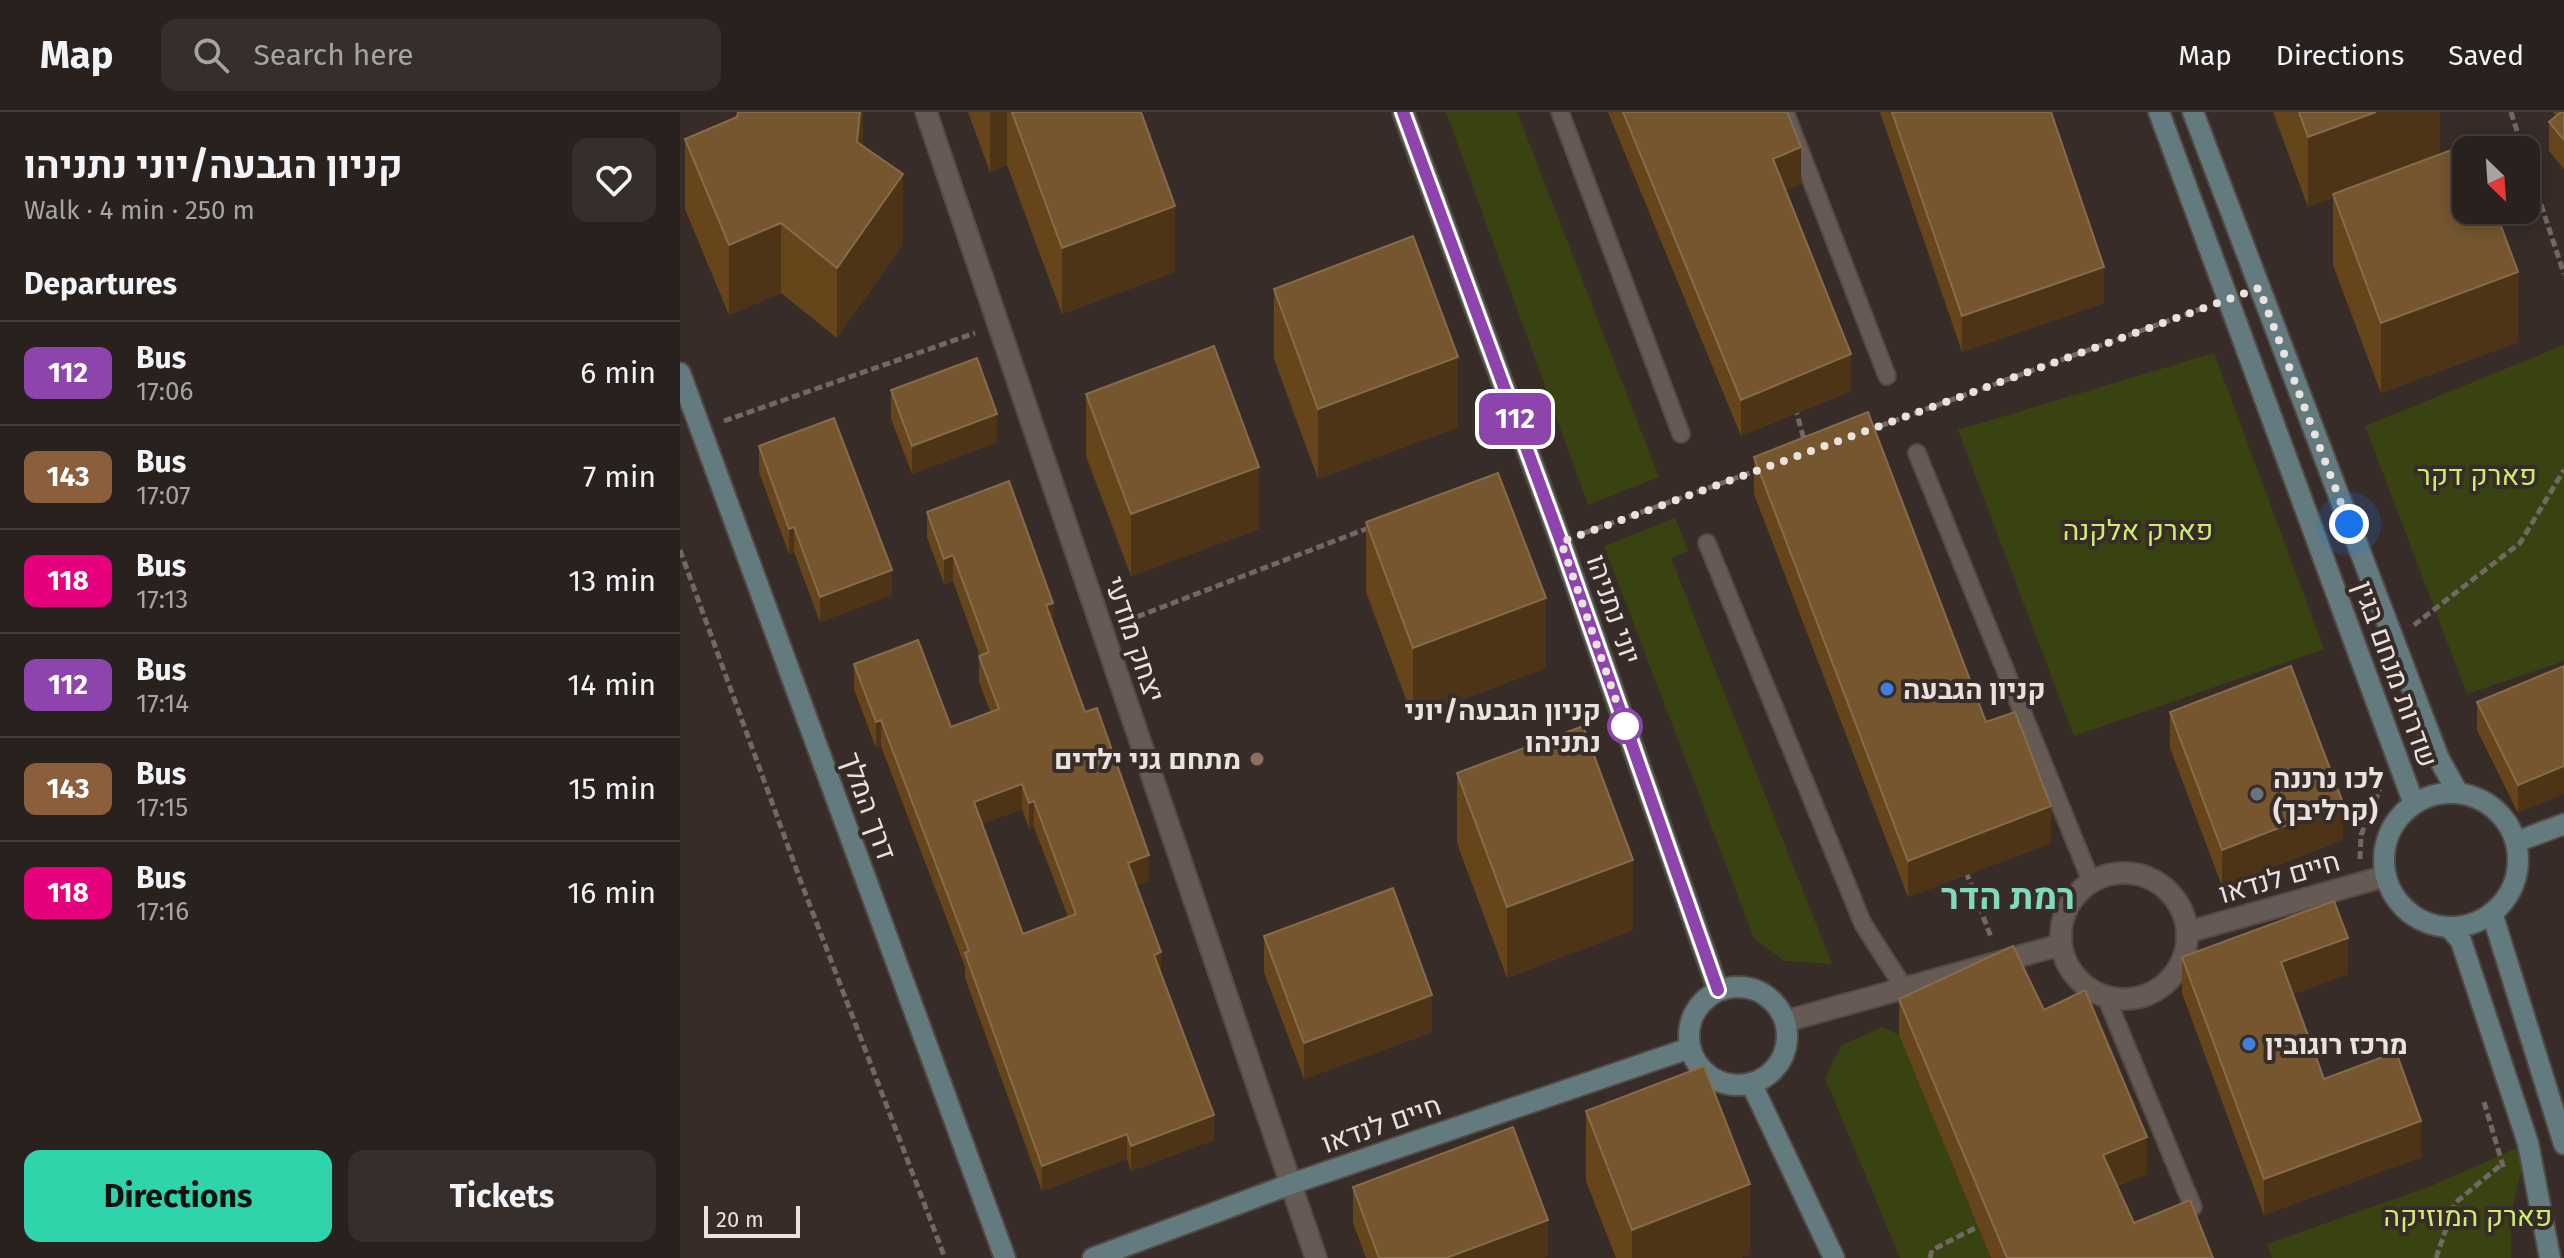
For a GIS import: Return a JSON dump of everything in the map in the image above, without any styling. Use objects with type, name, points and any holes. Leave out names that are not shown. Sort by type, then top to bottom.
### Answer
[{"type":"street","name":"יצחק מודעי","points":[[926,112],[1316,1258]]},
{"type":"street","name":"יוני נתניהו","points":[[1403,112],[1561,542],[1718,990]]},
{"type":"street","name":"שדרות מנחם בגין","points":[[2159,112],[2414,804]]},
{"type":"street","name":"שדרות מנחם בגין","points":[[2193,112],[2439,759],[2458,793]]},
{"type":"street","name":"דרך המלך","points":[[680,373],[1005,1258]]},
{"type":"street","points":[[2458,793],[2478,798],[2495,808],[2508,824],[2516,842],[2519,861],[2515,881],[2506,899],[2492,913],[2472,924],[2449,927],[2427,923],[2409,912],[2394,896],[2386,876],[2384,856],[2389,836],[2399,818],[2414,804],[2435,795],[2458,793]]},
{"type":"street","points":[[2516,842],[2564,824]]},
{"type":"street","points":[[2112,873],[2133,873],[2154,879],[2171,893],[2183,911],[2188,932],[2186,952],[2178,971],[2164,985],[2146,996],[2126,1000],[2106,997],[2075,978],[2060,945],[2060,927],[2076,893],[2091,881],[2112,873]]},
{"type":"street","name":"חיים לנדאו","points":[[2188,932],[2386,876]]},
{"type":"street","points":[[2492,913],[2564,1144]]},
{"type":"street","points":[[2449,927],[2461,941],[2528,1143],[2550,1258]]},
{"type":"street","points":[[1786,1021],[2060,945]]},
{"type":"street","points":[[1750,987],[1766,994],[1778,1006],[1786,1021],[1786,1049],[1779,1064],[1767,1076],[1751,1083],[1725,1083],[1709,1076],[1697,1063],[1690,1048],[1689,1031],[1694,1015],[1703,1001],[1718,990],[1750,987]]},
{"type":"street","name":"חיים לנדאו","points":[[1093,1258],[1291,1184],[1690,1048]]},
{"type":"street","points":[[1751,1083],[1834,1258]]},
{"type":"lane","points":[[1560,112],[1681,434]]},
{"type":"lane","points":[[1785,112],[1887,376]]},
{"type":"lane","points":[[1917,453],[2091,881]]},
{"type":"lane","points":[[1707,543],[1863,924],[1904,988]]},
{"type":"lane","points":[[2106,997],[2193,1207]]},
{"type":"path","points":[[2511,112],[2519,136]]},
{"type":"path","points":[[2540,201],[2564,274]]},
{"type":"path","points":[[2199,294],[2209,323]]},
{"type":"path","points":[[1861,433],[2228,299]]},
{"type":"path","points":[[701,429],[998,324]]},
{"type":"path","points":[[1792,399],[1807,452]]},
{"type":"path","points":[[1561,542],[1762,469]]},
{"type":"path","points":[[2394,641],[2520,543],[2564,470]]},
{"type":"path","points":[[1102,630],[1384,522]]},
{"type":"path","points":[[680,550],[945,1258]]},
{"type":"path","points":[[2359,884],[2361,835],[2380,789],[2375,775]]},
{"type":"path","points":[[1961,858],[2001,962]]},
{"type":"path","points":[[2436,1258],[2455,1203],[2528,1143]]},
{"type":"path","points":[[1930,1258],[1932,1250],[1992,1220]]},
{"type":"green space","points":[[1446,112],[1517,112],[1659,477],[1588,505]]},
{"type":"green space","name":"פארק דקר","points":[[2564,345],[2564,661],[2467,694],[2365,426]]},
{"type":"green space","name":"פארק אלקנה","points":[[2214,353],[2324,649],[2074,736],[1958,430]]},
{"type":"green space","points":[[1675,518],[1688,551],[1671,558],[1832,964],[1784,961],[1754,938],[1604,546]]},
{"type":"green space","points":[[1882,1027],[1899,1035],[1991,1258],[1900,1258],[1825,1078],[1841,1046]]},
{"type":"green space","name":"פארק המוזיקה","points":[[2528,1143],[2511,1214],[2511,1258],[2272,1258],[2267,1244],[2429,1187]]},
{"type":"building","points":[[738,112],[860,112],[857,142],[903,174],[837,268],[781,223],[729,245],[685,139],[737,117]]},
{"type":"building","points":[[1012,112],[1141,112],[1175,206],[1062,248]]},
{"type":"building","points":[[1623,112],[1787,112],[1801,147],[1773,159],[1851,354],[1741,400]]},
{"type":"building","points":[[1892,112],[2051,112],[2104,267],[1962,316]]},
{"type":"building","points":[[2299,112],[2376,112],[2308,137]]},
{"type":"building","points":[[2564,112],[2564,140],[2549,122]]},
{"type":"building","points":[[2452,150],[2452,224],[2500,224],[2518,272],[2381,323],[2333,194]]},
{"type":"building","points":[[1413,236],[1458,357],[1318,409],[1274,289]]},
{"type":"building","points":[[1214,346],[1259,467],[1131,514],[1086,394]]},
{"type":"building","points":[[977,358],[997,414],[912,446],[891,390]]},
{"type":"building","points":[[1868,412],[1986,722],[2015,712],[2051,806],[1908,861],[1754,457]]},
{"type":"building","points":[[834,418],[892,570],[820,597],[794,527],[789,529],[759,446]]},
{"type":"building","points":[[1498,473],[1546,598],[1413,648],[1366,522]]},
{"type":"building","points":[[1009,481],[1053,603],[1046,605],[1085,712],[1097,708],[1149,855],[1128,863],[1161,952],[1154,955],[1214,1115],[1131,1146],[1127,1134],[1042,1166],[965,953],[969,951],[881,720],[876,722],[854,664],[918,640],[951,727],[999,709],[979,656],[989,652],[953,555],[944,559],[927,512]],"holes":[[[1022,784],[1029,803],[1034,801],[1076,914],[1023,934],[974,802]]]},
{"type":"building","name":"לכו נרננה (קרליבך)","points":[[2291,666],[2343,803],[2222,850],[2170,712]]},
{"type":"building","points":[[2564,666],[2564,766],[2518,785],[2477,702]]},
{"type":"building","points":[[1583,726],[1633,860],[1507,907],[1457,773]]},
{"type":"building","points":[[1393,888],[1432,995],[1304,1043],[1264,936]]},
{"type":"building","name":"מרכז רוגובין","points":[[2334,901],[2348,938],[2281,962],[2324,1079],[2396,1052],[2421,1121],[2264,1179],[2182,957]]},
{"type":"building","points":[[2013,946],[2044,1010],[2085,990],[2147,1137],[2103,1155],[2134,1223],[2190,1200],[2213,1258],[2007,1258],[1899,999]]},
{"type":"building","points":[[1704,1066],[1750,1184],[1632,1230],[1586,1111]]},
{"type":"building","points":[[1513,1127],[1548,1220],[1446,1258],[1379,1258],[1353,1187]]},
{"type":"bus line","name":"112","points":[[1403,112],[1561,542],[1718,990]]},
{"type":"place","name":"קניון הגבעה","points":[[1887,689]]},
{"type":"place","name":"קניון הגבעה/יוני נתניהו","points":[[1625,726]]},
{"type":"place","name":"מתחם גני ילדים","points":[[1257,759]]},
{"type":"place","name":"לכו נרננה (קרליבך)","points":[[2257,794]]},
{"type":"place","name":"מרכז רוגובין","points":[[2249,1044]]},
{"type":"district","name":"רמת הדר","points":[[2008,896]]},
{"type":"route","points":[[1625,726],[1561,542],[2259,288],[2349,524]]}]
